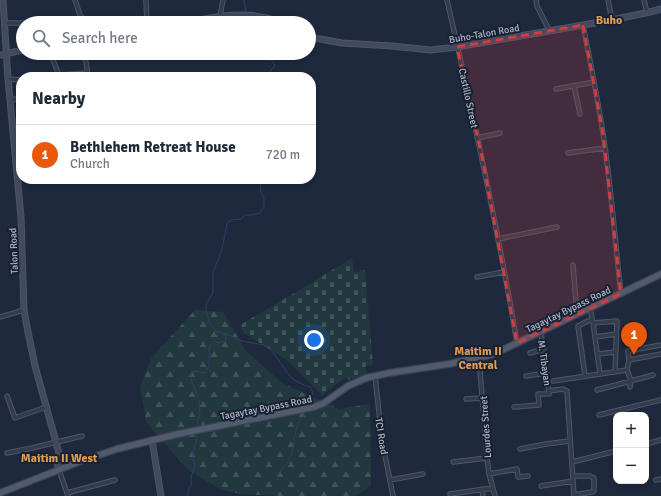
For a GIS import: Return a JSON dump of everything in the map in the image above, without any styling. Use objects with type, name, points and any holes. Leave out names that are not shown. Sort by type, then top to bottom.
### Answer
[{"type":"main road","name":"Tagaytay Bypass Road","points":[[0,493],[102,454],[152,440],[314,407],[324,403],[353,384],[389,372],[450,364],[494,354],[661,274]]},
{"type":"street","name":"Talon Road","points":[[3,0],[8,80],[16,164]]},
{"type":"street","points":[[75,0],[81,16]]},
{"type":"street","points":[[146,0],[147,16]]},
{"type":"street","points":[[222,0],[220,16],[256,16]]},
{"type":"street","name":"Castillo Street","points":[[447,0],[490,196],[517,343]]},
{"type":"street","points":[[536,0],[549,30]]},
{"type":"street","points":[[608,0],[612,20]]},
{"type":"street","points":[[644,0],[647,13]]},
{"type":"street","name":"Buho-Talon Road","points":[[316,38],[342,43],[430,50],[457,47],[612,20],[661,9]]},
{"type":"street","points":[[5,23],[16,23]]},
{"type":"street","points":[[583,24],[605,148],[621,294]]},
{"type":"street","points":[[0,55],[16,52]]},
{"type":"street","points":[[53,60],[58,72]]},
{"type":"street","points":[[86,60],[88,72]]},
{"type":"street","points":[[8,80],[16,80]]},
{"type":"street","points":[[556,90],[594,82]]},
{"type":"street","points":[[574,86],[580,114]]},
{"type":"street","points":[[10,100],[16,99]]},
{"type":"street","points":[[477,138],[500,133]]},
{"type":"street","points":[[568,153],[605,148]]},
{"type":"street","name":"Talon Road","points":[[18,184],[21,217],[24,310],[26,327],[59,453],[57,462],[67,494]]},
{"type":"street","points":[[498,239],[557,227]]},
{"type":"street","points":[[573,265],[577,315]]},
{"type":"street","points":[[477,277],[504,272]]},
{"type":"street","points":[[590,308],[600,374]]},
{"type":"street","points":[[0,317],[24,310]]},
{"type":"street","points":[[585,376],[578,326],[593,321],[617,321],[615,372]]},
{"type":"street","name":"M. Tibayan","points":[[514,407],[539,405],[538,394],[549,394],[541,332]]},
{"type":"street","points":[[595,336],[616,334]]},
{"type":"street","points":[[630,387],[631,381],[627,370],[629,360],[628,351],[661,345]]},
{"type":"street","points":[[530,353],[544,349]]},
{"type":"street","points":[[598,354],[616,352]]},
{"type":"street","points":[[629,360],[661,354]]},
{"type":"street","name":"Lourdes Street","points":[[479,358],[487,458],[492,489],[495,496]]},
{"type":"street","points":[[553,381],[627,370]]},
{"type":"street","points":[[526,376],[547,373]]},
{"type":"street","points":[[597,390],[653,375]]},
{"type":"street","name":"TCI Road","points":[[375,376],[382,440],[393,496]]},
{"type":"street","points":[[541,486],[573,479],[590,476],[594,478],[594,491],[574,495],[573,479],[572,462],[570,441],[567,391],[564,389],[549,391]]},
{"type":"street","points":[[7,396],[14,418],[46,407]]},
{"type":"street","points":[[466,399],[482,398]]},
{"type":"street","points":[[598,415],[661,400]]},
{"type":"street","points":[[6,453],[82,436]]},
{"type":"street","points":[[152,440],[161,496]]},
{"type":"street","points":[[649,443],[661,440]]},
{"type":"street","points":[[520,449],[570,441]]},
{"type":"street","points":[[572,462],[613,452]]},
{"type":"street","points":[[453,462],[487,458]]},
{"type":"street","points":[[489,474],[517,469],[518,477],[528,476]]},
{"type":"street","points":[[390,480],[423,474]]},
{"type":"street","points":[[656,480],[661,479]]},
{"type":"street","points":[[67,494],[115,480]]},
{"type":"street","points":[[450,489],[450,495],[467,491],[492,489]]},
{"type":"street","points":[[482,490],[483,496]]},
{"type":"street","points":[[467,491],[467,496]]},
{"type":"highlighted area","points":[[583,25],[603,133],[621,294],[517,343],[482,157],[457,47]]},
{"type":"green space","points":[[352,258],[354,273],[365,270],[373,365],[365,367],[367,374],[349,380],[346,377],[322,395],[288,361],[244,333],[240,325]]},
{"type":"green space","points":[[195,310],[223,312],[246,351],[282,383],[339,409],[370,404],[371,486],[355,496],[283,496],[240,494],[222,490],[188,470],[146,422],[140,386],[152,357]]},
{"type":"waterway","points":[[244,0],[246,13]]},
{"type":"waterway","points":[[270,60],[273,61],[275,66],[270,72]]},
{"type":"waterway","points":[[260,184],[261,192],[264,199],[264,207],[260,213],[245,215],[241,219],[231,220],[227,224],[222,250],[213,272],[213,293],[206,304],[206,311],[210,324],[216,331],[242,341],[264,345],[270,348],[293,379],[310,387],[313,392],[305,404]]},
{"type":"waterway","points":[[197,425],[200,413],[199,400],[192,383],[191,374],[195,371],[205,373],[209,364],[211,344],[214,341],[218,343],[225,341],[225,334]]},
{"type":"waterway","points":[[278,481],[280,472],[289,460],[293,449],[297,427],[303,416]]},
{"type":"waterway","points":[[188,496],[188,490],[191,486],[191,477],[195,466],[193,453],[197,436]]},
{"type":"place","name":"Bethlehem Retreat House","points":[[634,355]]},
{"type":"district","name":"Buho","points":[[609,20]]},
{"type":"district","name":"Maitim II Central","points":[[478,358]]},
{"type":"district","name":"Maitim II West","points":[[59,458]]}]
